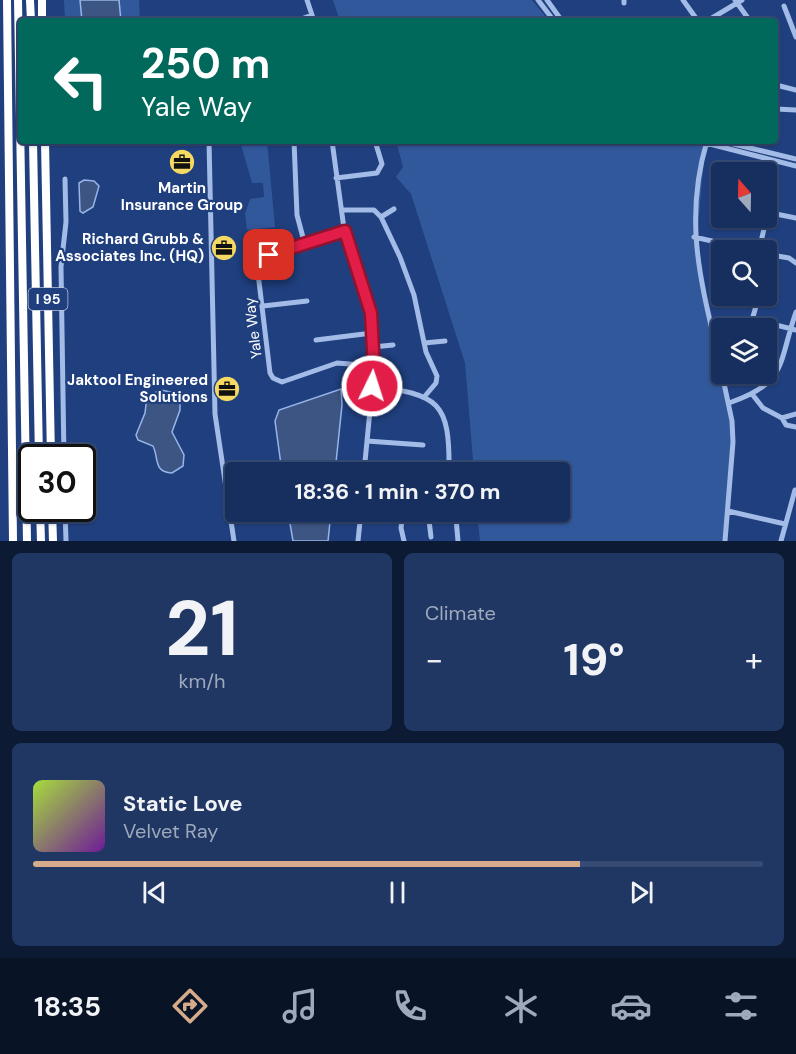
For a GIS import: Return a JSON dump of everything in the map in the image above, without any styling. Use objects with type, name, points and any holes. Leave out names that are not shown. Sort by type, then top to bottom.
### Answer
[{"type":"highway","name":"I 95","points":[[7,0],[13,541]]},
{"type":"highway","name":"I 95","points":[[18,0],[18,18]]},
{"type":"highway","points":[[30,0],[31,18]]},
{"type":"highway","points":[[42,0],[42,18]]},
{"type":"highway","name":"I 95","points":[[20,144],[27,541]]},
{"type":"highway","name":"I 95","points":[[33,144],[39,444]]},
{"type":"highway","name":"I 95","points":[[45,144],[51,444]]},
{"type":"highway","points":[[40,522],[41,541]]},
{"type":"highway","points":[[52,522],[52,541]]},
{"type":"street","points":[[307,0],[313,18]]},
{"type":"street","points":[[538,0],[552,18]]},
{"type":"street","points":[[547,0],[560,18]]},
{"type":"street","points":[[683,0],[696,18]]},
{"type":"street","points":[[712,18],[738,1],[748,18]]},
{"type":"street","points":[[784,6],[796,37]]},
{"type":"street","points":[[778,86],[796,90]]},
{"type":"street","points":[[778,109],[796,111]]},
{"type":"street","points":[[209,144],[215,414],[234,541]]},
{"type":"street","points":[[294,144],[297,215],[305,245]]},
{"type":"street","points":[[332,144],[345,231],[351,258],[368,298],[374,347],[365,462]]},
{"type":"street","points":[[336,178],[373,176],[377,173],[382,164],[376,144]]},
{"type":"street","points":[[706,144],[698,171],[694,237],[700,278],[711,326]]},
{"type":"street","points":[[714,144],[796,166]]},
{"type":"street","points":[[734,144],[796,159]]},
{"type":"street","points":[[64,444],[60,267],[66,222],[65,179]]},
{"type":"street","points":[[381,217],[394,209]]},
{"type":"street","points":[[342,210],[374,210],[381,217],[414,295],[424,343],[437,376],[436,383],[425,396]]},
{"type":"street","points":[[777,214],[796,218]]},
{"type":"street","name":"Yale Way","points":[[345,231],[260,260],[257,265],[270,373],[277,381],[287,381],[312,369],[337,363],[374,366]]},
{"type":"street","points":[[694,237],[711,241]]},
{"type":"street","points":[[777,256],[789,258],[796,263]]},
{"type":"street","points":[[263,306],[308,301]]},
{"type":"street","points":[[729,403],[752,394],[778,373],[793,329],[796,312]]},
{"type":"street","points":[[777,325],[793,329]]},
{"type":"street","points":[[316,340],[372,333]]},
{"type":"street","points":[[424,343],[445,340]]},
{"type":"street","points":[[374,347],[393,345]]},
{"type":"street","points":[[725,384],[733,442],[725,541]]},
{"type":"street","points":[[372,386],[416,392],[425,396],[444,417],[449,439],[449,462]]},
{"type":"street","points":[[752,394],[763,408],[782,418],[786,424],[796,427]]},
{"type":"street","points":[[782,418],[796,414]]},
{"type":"street","points":[[367,441],[423,445]]},
{"type":"street","points":[[781,541],[795,490]]},
{"type":"street","points":[[728,511],[785,524]]},
{"type":"street","points":[[65,522],[66,541]]},
{"type":"street","points":[[358,541],[360,522]]},
{"type":"street","points":[[402,522],[404,541]]},
{"type":"street","points":[[429,522],[431,537]]},
{"type":"street","points":[[456,522],[458,541]]},
{"type":"shaded area","points":[[64,0],[139,0],[140,18],[65,18]]},
{"type":"shaded area","points":[[80,0],[119,0],[121,18],[82,18]]},
{"type":"shaded area","points":[[333,0],[532,0],[547,18],[339,18]]},
{"type":"shaded area","points":[[241,144],[267,144],[275,227],[247,230],[245,214],[250,199],[264,197],[263,183],[252,183]]},
{"type":"shaded area","points":[[397,144],[697,144],[705,147],[696,250],[711,323],[711,384],[723,384],[733,431],[725,541],[480,541],[478,522],[570,522],[570,462],[473,462],[465,363],[411,194],[396,177],[403,167]]},
{"type":"shaded area","points":[[84,180],[94,181],[99,186],[93,207],[83,213],[80,211],[79,183]]},
{"type":"shaded area","points":[[341,389],[342,405],[336,462],[281,462],[275,421],[279,410]]},
{"type":"shaded area","points":[[161,390],[175,393],[180,399],[180,410],[172,432],[184,455],[183,466],[172,473],[159,467],[153,446],[138,440],[136,435],[145,413],[147,396]]},
{"type":"shaded area","points":[[290,522],[330,522],[328,541],[293,541]]},
{"type":"place","name":"Martin Insurance Group","points":[[182,162]]},
{"type":"place","name":"Richard Grubb & Associates Inc. (HQ)","points":[[224,248]]},
{"type":"place","name":"Jaktool Engineered Solutions","points":[[227,389]]},
{"type":"route","points":[[269,255],[345,231],[351,258],[368,298],[371,313],[374,347],[372,386]]}]
